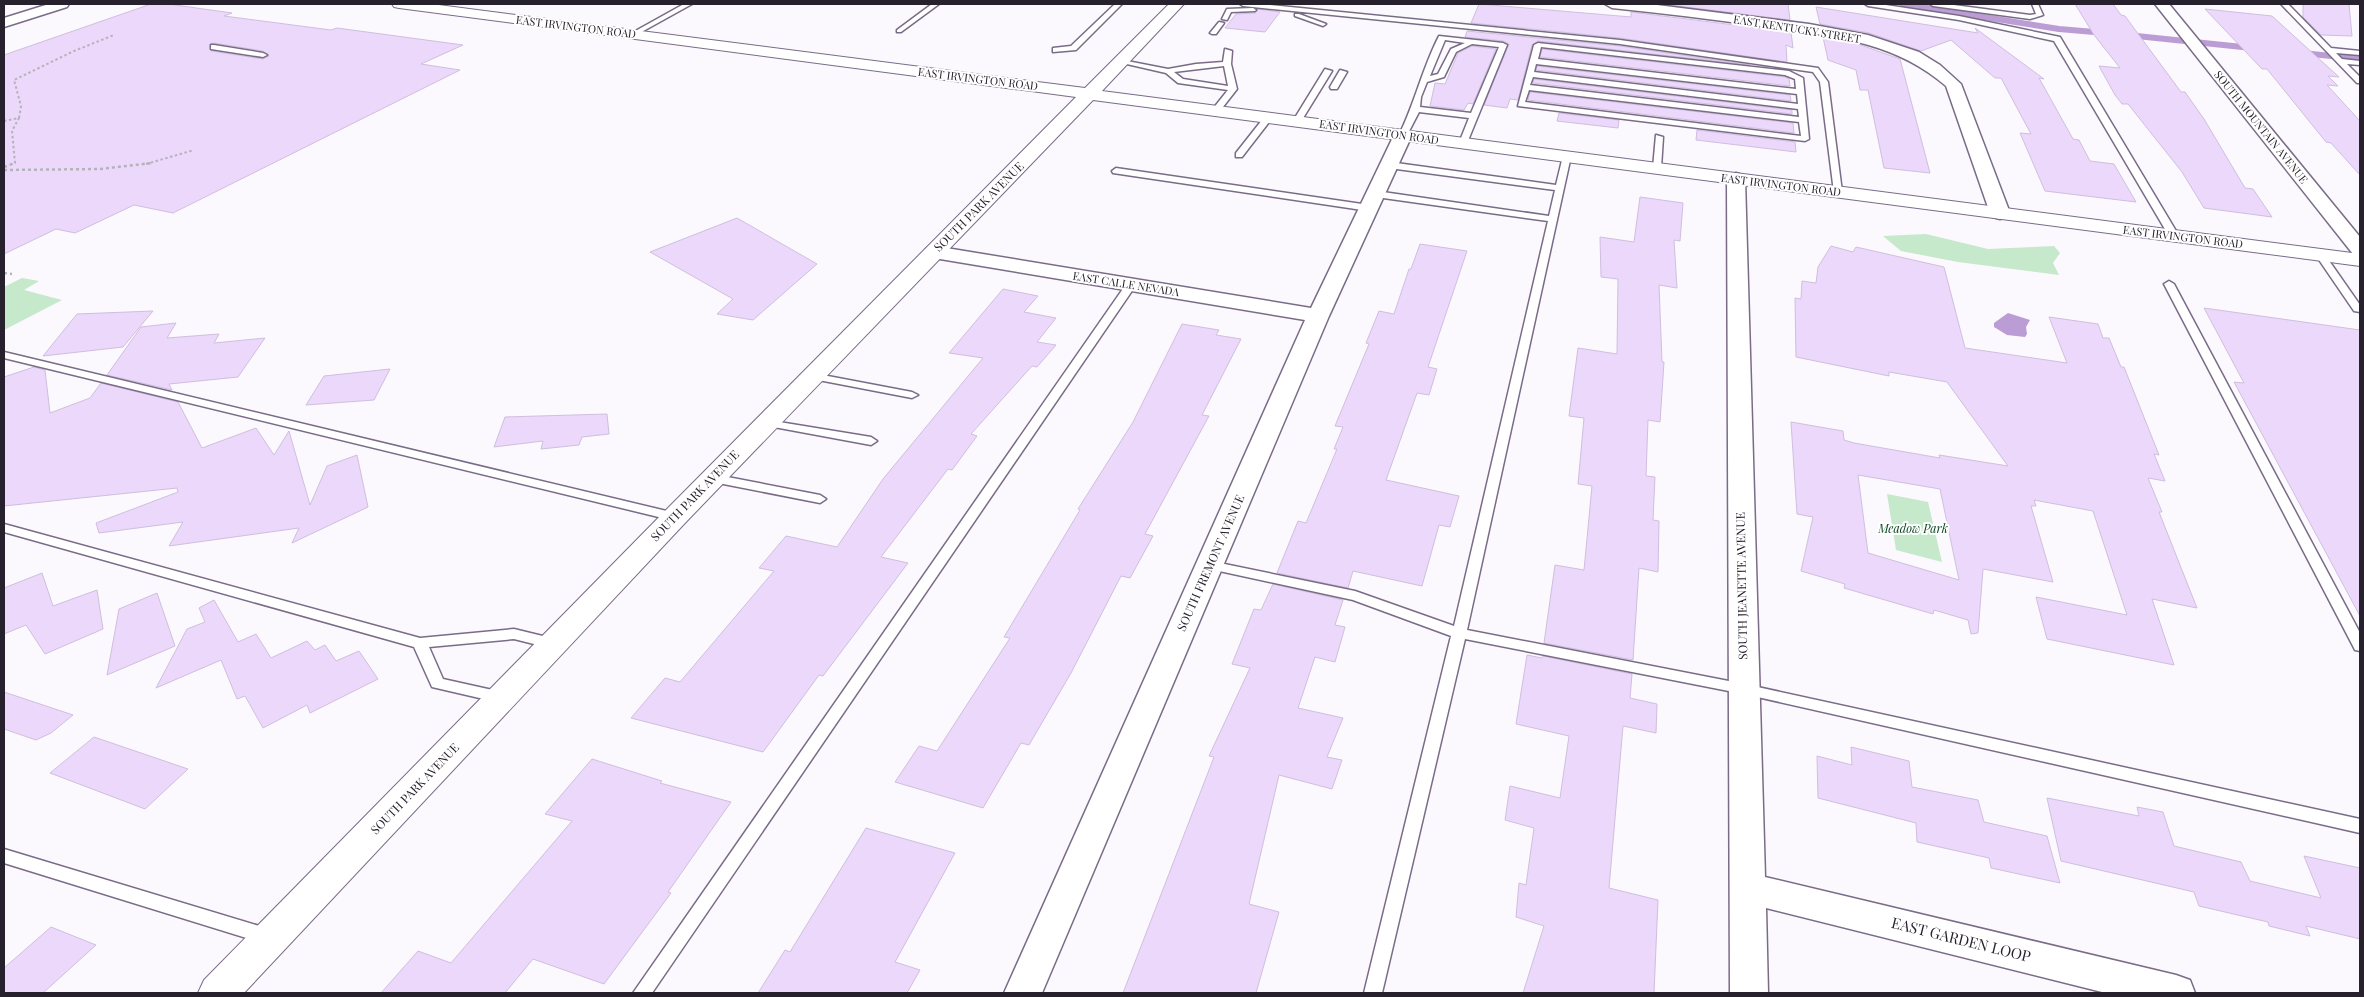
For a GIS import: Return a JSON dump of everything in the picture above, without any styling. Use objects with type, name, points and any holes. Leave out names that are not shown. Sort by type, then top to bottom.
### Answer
[{"type":"main road","name":"EAST IRVINGTON ROAD","points":[[399,4],[2360,260]]},
{"type":"main road","name":"SOUTH PARK AVENUE","points":[[218,993],[675,516],[1177,4]]},
{"type":"street","points":[[4,23],[62,4]]},
{"type":"street","name":"EAST KENTUCKY STREET","points":[[1612,4],[1699,13],[1847,35],[1892,47],[1926,63],[1943,74],[1952,84],[2000,213]]},
{"type":"street","name":"SOUTH MOUNTAIN AVENUE","points":[[2162,4],[2360,250]]},
{"type":"street","name":"SOUTH FREMONT AVENUE","points":[[1023,993],[1318,316],[1403,135]]},
{"type":"street","name":"SOUTH JEANETTE AVENUE","points":[[1736,179],[1749,993]]},
{"type":"street","name":"EAST CALLE NEVADA","points":[[934,252],[1318,316]]},
{"type":"street","name":"EAST GARDEN LOOP","points":[[1747,888],[2176,993]]},
{"type":"lane","points":[[634,34],[689,4]]},
{"type":"lane","points":[[899,31],[936,4]]},
{"type":"lane","points":[[1056,50],[1073,48],[1119,4]]},
{"type":"lane","points":[[1243,4],[1620,42],[1815,70],[1824,82],[1838,192]]},
{"type":"lane","points":[[1868,4],[1959,18],[2056,39],[2174,236]]},
{"type":"lane","points":[[1933,4],[2030,17],[2040,14],[2035,4]]},
{"type":"lane","points":[[2284,4],[2360,81]]},
{"type":"lane","points":[[1214,33],[1229,10],[1239,9],[1304,15],[1323,24]]},
{"type":"lane","points":[[1403,135],[1416,109],[1417,97],[1442,38],[1503,45],[1463,143]]},
{"type":"lane","points":[[1424,81],[1442,75],[1452,49],[1459,45],[1482,42]]},
{"type":"lane","points":[[1538,45],[1786,73],[1799,78],[1805,138],[1521,104],[1530,74],[1538,45]]},
{"type":"lane","points":[[214,47],[263,55]]},
{"type":"lane","points":[[2330,50],[2360,53]]},
{"type":"lane","points":[[1216,110],[1232,89],[1227,64],[1228,51]]},
{"type":"lane","points":[[2341,61],[2360,63]]},
{"type":"lane","points":[[1122,62],[1168,71],[1196,66],[1227,64]]},
{"type":"lane","points":[[1533,62],[1800,92]]},
{"type":"lane","points":[[1297,121],[1328,70]]},
{"type":"lane","points":[[1168,71],[1181,82],[1232,89]]},
{"type":"lane","points":[[1334,87],[1343,72]]},
{"type":"lane","points":[[1530,74],[1802,107]]},
{"type":"lane","points":[[1526,87],[1803,120]]},
{"type":"lane","points":[[1416,109],[1474,116]]},
{"type":"lane","points":[[1240,155],[1269,117]]},
{"type":"lane","points":[[1657,168],[1660,137]]},
{"type":"lane","points":[[1373,993],[1459,633],[1567,156]]},
{"type":"lane","points":[[1389,165],[1560,188]]},
{"type":"lane","points":[[1116,171],[1372,201],[1553,219]]},
{"type":"lane","points":[[2320,254],[2358,309]]},
{"type":"lane","points":[[2169,284],[2360,646]]},
{"type":"lane","points":[[642,993],[1131,285]]},
{"type":"lane","points":[[4,355],[675,516]]},
{"type":"lane","points":[[812,376],[912,395]]},
{"type":"lane","points":[[766,423],[871,441]]},
{"type":"lane","points":[[712,478],[820,500]]},
{"type":"lane","points":[[4,528],[420,643],[514,634],[554,644]]},
{"type":"lane","points":[[1210,565],[1355,596],[1459,633],[1744,690],[2360,826]]},
{"type":"lane","points":[[420,643],[437,683],[503,697]]},
{"type":"lane","points":[[4,856],[233,928],[271,938]]},
{"type":"path","points":[[4,168],[15,163],[12,131],[19,118],[21,106],[14,80],[74,51],[114,35]]},
{"type":"path","points":[[4,121],[19,118]]},
{"type":"path","points":[[4,168],[149,165],[175,158],[194,150]]},
{"type":"path","points":[[4,273],[12,274]]},
{"type":"green space","points":[[1926,234],[1988,249],[2054,246],[2060,253],[2053,263],[2059,275],[1958,262],[1901,251],[1883,236]]},
{"type":"green space","points":[[22,278],[39,281],[24,290],[62,300],[4,330],[4,287]]},
{"type":"green space","name":"Meadow Park","points":[[1887,494],[1928,502],[1942,562],[1896,550]]},
{"type":"shaded area","points":[[2008,313],[2030,320],[2026,327],[2027,334],[2025,337],[2007,335],[1994,327],[1994,323]]},
{"type":"building","points":[[151,4],[168,4],[232,13],[224,16],[331,30],[337,28],[463,45],[421,64],[460,70],[173,213],[134,205],[75,233],[56,229],[4,254],[4,55]],"holes":[[[214,43],[263,51],[269,56],[263,59],[211,51],[210,44]]]},
{"type":"building","points":[[1479,4],[1631,17],[1631,12],[1791,32],[1793,48],[1786,45],[1787,62],[1620,38],[1471,23]]},
{"type":"building","points":[[1662,4],[1788,4],[1790,20]]},
{"type":"building","points":[[2075,4],[2113,4],[2121,15],[2125,16],[2181,92],[2185,92],[2204,119],[2245,188],[2253,189],[2272,217],[2204,208],[2182,172],[2128,104],[2122,104],[2115,95],[2099,66],[2120,68],[2094,35]]},
{"type":"building","points":[[2303,4],[2349,4],[2352,36],[2321,35],[2303,17]]},
{"type":"building","points":[[1816,7],[1978,33],[1975,28],[2044,79],[2039,78],[2073,139],[2079,140],[2090,161],[2114,164],[2136,202],[2045,191],[2020,133],[2031,134],[2001,78],[1995,78],[1951,40],[1921,51],[1869,33],[1820,24]]},
{"type":"building","points":[[1258,9],[1280,12],[1265,32],[1225,28],[1236,14],[1255,13]]},
{"type":"building","points":[[2205,9],[2272,16],[2339,77],[2328,76],[2338,86],[2327,85],[2360,121],[2360,175],[2331,143],[2326,142],[2267,69],[2262,69]]},
{"type":"building","points":[[1467,31],[1620,46],[1750,65],[1538,41],[1532,45],[1518,100],[1510,99],[1507,108],[1484,105],[1509,44],[1503,41],[1465,37]]},
{"type":"building","points":[[1823,37],[1858,44],[1900,59],[1930,173],[1884,168],[1868,90],[1860,90],[1856,70],[1828,60]]},
{"type":"building","points":[[1472,46],[1496,49],[1473,104],[1468,103],[1464,110],[1430,106],[1435,83],[1445,84],[1458,53]]},
{"type":"building","points":[[1542,49],[1785,77],[1789,79],[1790,86],[1540,57]]},
{"type":"building","points":[[1537,66],[1790,95],[1791,101],[1536,70]]},
{"type":"building","points":[[1534,79],[1792,110],[1792,114],[1533,83]]},
{"type":"building","points":[[1530,92],[1793,123],[1794,133],[1528,100]]},
{"type":"building","points":[[1559,113],[1619,120],[1618,128],[1557,121]]},
{"type":"building","points":[[1697,130],[1795,142],[1796,152],[1696,140]]},
{"type":"building","points":[[1640,197],[1683,203],[1680,241],[1674,240],[1677,288],[1659,285],[1662,362],[1664,362],[1660,422],[1648,420],[1646,476],[1655,477],[1653,520],[1659,521],[1658,572],[1639,568],[1633,660],[1544,643],[1555,565],[1584,570],[1592,486],[1578,484],[1584,418],[1569,416],[1578,348],[1617,354],[1618,279],[1601,277],[1600,237],[1634,242]]},
{"type":"building","points":[[737,218],[817,264],[753,320],[717,314],[733,299],[650,252]]},
{"type":"building","points":[[1420,244],[1467,251],[1428,367],[1437,369],[1429,395],[1417,393],[1386,480],[1459,496],[1450,527],[1439,525],[1422,586],[1353,571],[1348,588],[1277,573],[1298,521],[1306,523],[1337,449],[1334,449],[1343,427],[1335,426],[1369,344],[1366,343],[1379,311],[1394,314],[1409,269],[1411,269]]},
{"type":"building","points":[[1831,246],[1853,252],[1856,247],[1944,267],[1965,348],[2067,363],[2049,317],[2098,324],[2103,338],[2109,338],[2121,367],[2124,367],[2159,455],[2154,454],[2165,481],[2148,478],[2162,512],[2159,512],[2197,608],[2152,599],[2174,665],[2047,639],[2036,597],[2127,615],[2093,511],[2034,500],[2036,506],[2031,506],[2053,582],[1983,569],[1978,633],[1971,634],[1968,620],[1934,610],[1933,614],[1844,588],[1845,584],[1801,571],[1813,517],[1797,514],[1791,422],[1843,431],[1844,440],[1854,443],[1940,458],[1939,455],[2008,466],[1947,382],[1889,372],[1889,376],[1796,357],[1795,298],[1801,299],[1802,281],[1816,283],[1818,267]],"holes":[[[1858,475],[1940,489],[1959,580],[1868,553]]]},
{"type":"building","points":[[1003,289],[1038,296],[1024,312],[1056,318],[1037,342],[1056,345],[1037,367],[1032,366],[971,434],[977,436],[952,470],[948,469],[881,557],[908,563],[823,676],[819,675],[763,752],[631,718],[665,678],[680,682],[774,571],[759,568],[786,536],[837,547],[883,479],[983,358],[949,353]]},
{"type":"building","points":[[2204,308],[2360,330],[2360,616],[2234,382],[2244,383]]},
{"type":"building","points":[[153,311],[123,347],[43,356],[77,314]]},
{"type":"building","points":[[176,323],[167,338],[219,334],[214,343],[265,338],[238,377],[169,384],[172,390],[107,375],[141,327]]},
{"type":"building","points":[[1182,324],[1219,330],[1216,335],[1241,339],[1202,415],[1209,416],[1145,534],[1153,536],[1130,578],[1121,576],[1071,673],[1029,745],[1021,743],[983,808],[895,782],[919,746],[937,751],[1010,638],[1004,637],[1080,510],[1078,509],[1133,422]]},
{"type":"building","points":[[34,367],[45,370],[50,413],[90,398],[101,383],[178,402],[202,448],[256,428],[274,455],[289,431],[310,505],[327,466],[357,455],[368,507],[292,543],[299,528],[169,546],[183,522],[99,533],[96,523],[178,492],[177,488],[4,506],[4,377]]},
{"type":"building","points":[[390,369],[374,400],[306,405],[324,376]]},
{"type":"building","points":[[607,414],[609,434],[582,437],[579,445],[541,449],[543,441],[494,447],[505,417]]},
{"type":"building","points":[[42,573],[53,606],[97,590],[103,629],[45,654],[26,625],[4,634],[4,588]]},
{"type":"building","points":[[1273,584],[1343,600],[1335,625],[1345,627],[1335,662],[1315,657],[1298,708],[1343,718],[1327,757],[1342,760],[1332,789],[1279,775],[1249,904],[1279,912],[1256,993],[1123,993],[1214,757],[1209,756],[1250,668],[1232,664],[1254,609],[1261,610]]},
{"type":"building","points":[[157,593],[175,646],[107,675],[119,609]]},
{"type":"building","points":[[214,600],[238,642],[256,634],[271,658],[307,641],[315,650],[325,645],[336,661],[359,651],[378,679],[310,713],[307,705],[263,728],[245,696],[237,699],[221,660],[156,688],[187,629],[205,622],[199,608]]},
{"type":"building","points":[[1527,655],[1542,658],[1543,656],[1632,674],[1630,698],[1657,704],[1656,733],[1623,726],[1609,888],[1658,900],[1654,993],[1523,993],[1544,926],[1516,917],[1519,883],[1526,885],[1534,828],[1505,820],[1510,786],[1560,798],[1569,736],[1516,724]]},
{"type":"building","points":[[4,692],[73,715],[51,733],[36,740],[4,729]]},
{"type":"building","points":[[94,737],[188,769],[145,809],[50,773]]},
{"type":"building","points":[[1851,747],[1909,761],[1912,787],[1978,800],[1984,822],[2047,836],[2060,883],[1991,868],[1989,858],[1917,842],[1916,823],[1818,798],[1817,756],[1852,765]]},
{"type":"building","points":[[592,759],[662,781],[660,783],[731,802],[668,892],[671,893],[604,984],[533,959],[505,993],[381,993],[418,951],[451,963],[572,821],[545,814]]},
{"type":"building","points":[[2047,798],[2139,816],[2137,807],[2163,812],[2174,846],[2241,862],[2250,881],[2321,898],[2304,856],[2360,868],[2360,939],[2306,926],[2310,936],[2269,926],[2268,922],[2199,906],[2194,892],[2061,861]]},
{"type":"building","points":[[866,828],[955,853],[895,962],[920,970],[907,993],[758,993],[785,950],[790,952]]},
{"type":"building","points":[[51,927],[96,945],[43,993],[4,993],[4,968]]},
{"type":"waterway","points":[[1902,4],[2059,29],[2106,33]]},
{"type":"waterway","points":[[2127,35],[2252,48]]},
{"type":"waterway","points":[[2302,53],[2360,59]]}]
